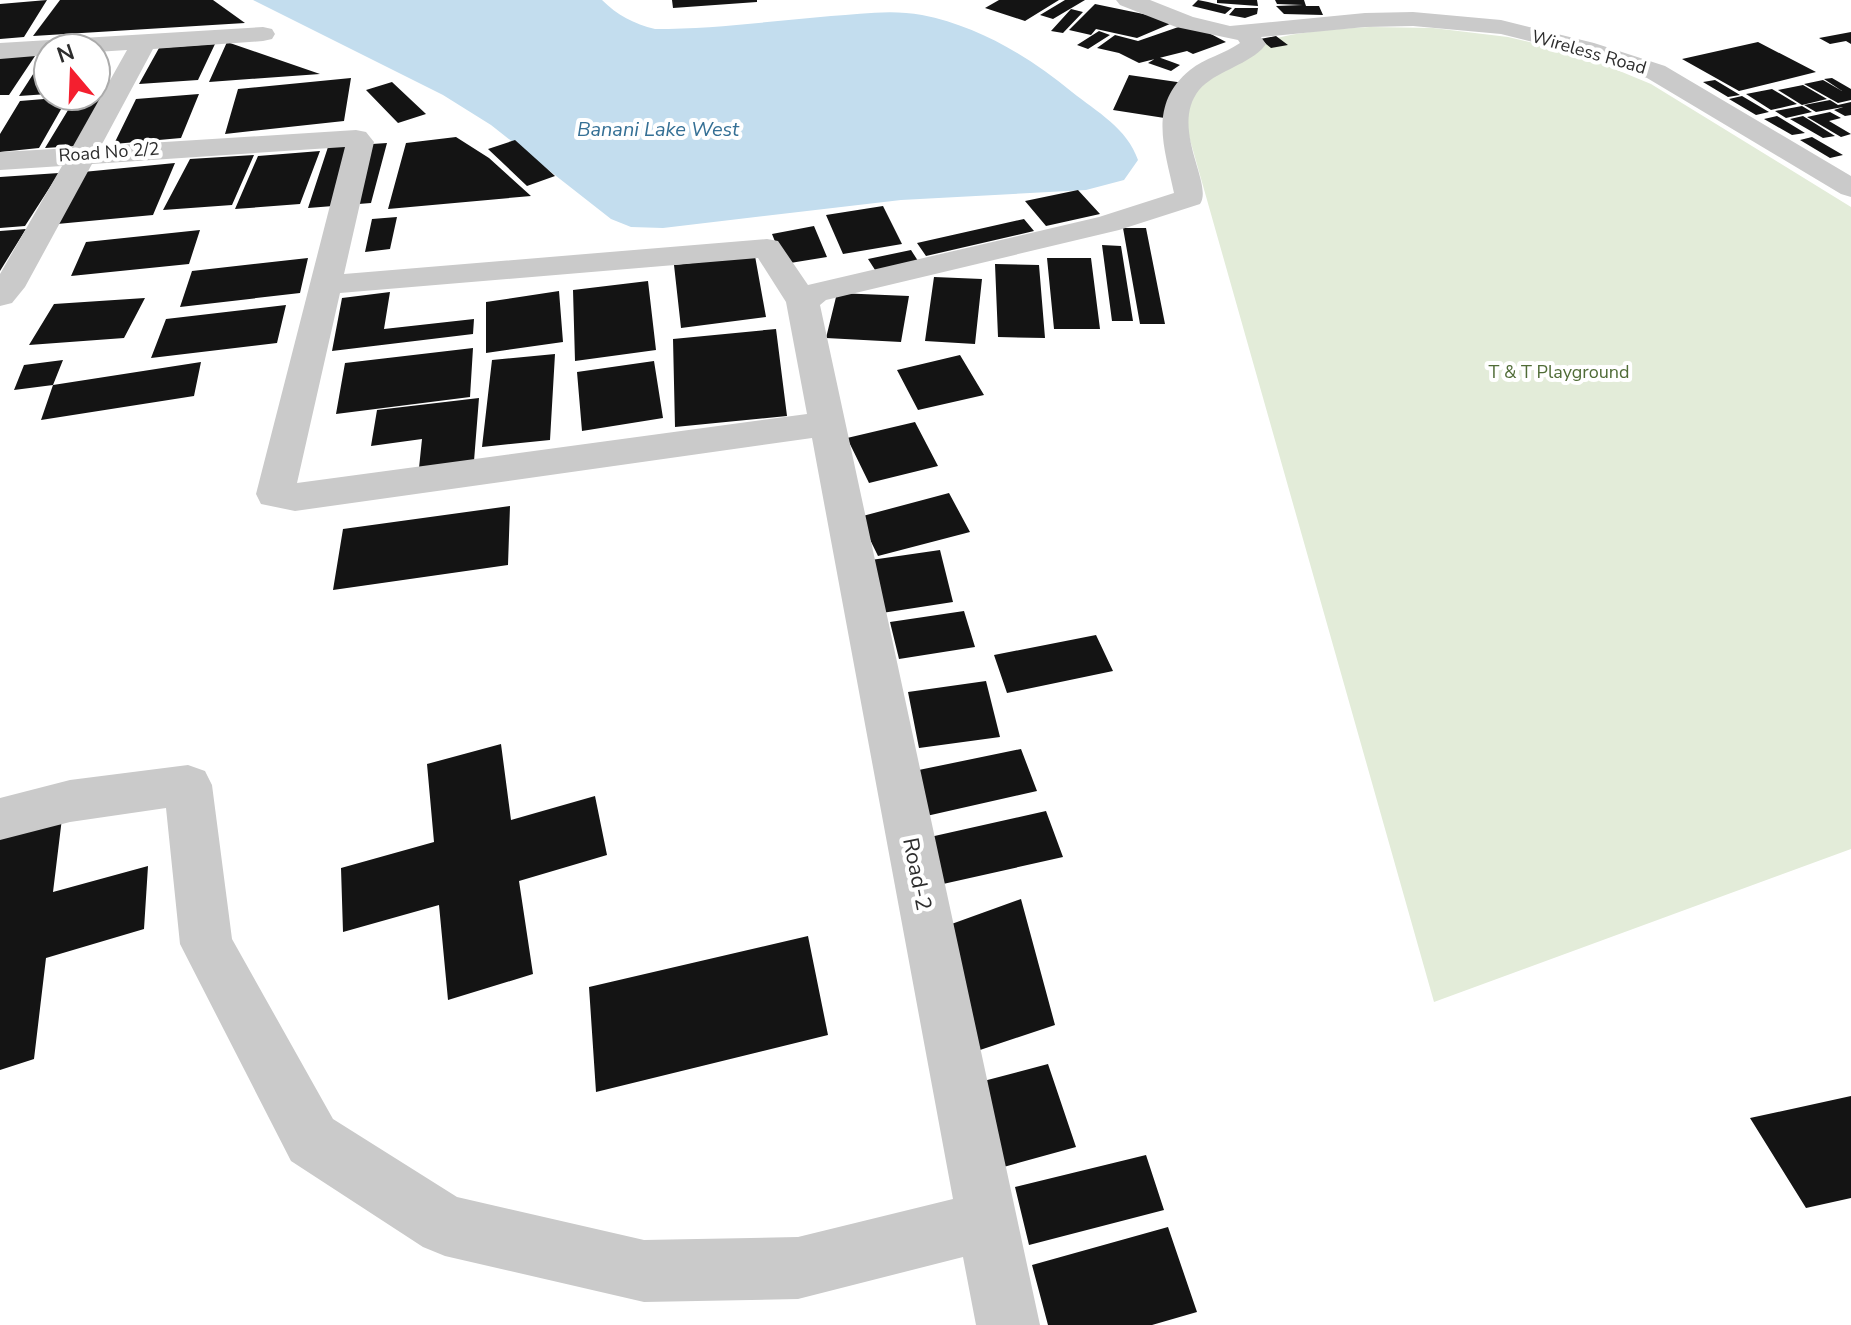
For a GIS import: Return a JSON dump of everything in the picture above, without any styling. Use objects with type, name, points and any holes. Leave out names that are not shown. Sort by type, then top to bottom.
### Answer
[{"type":"street","name":"Wireless Road","points":[[1128,0],[1185,22],[1230,33],[1365,20],[1457,21],[1501,27],[1608,55],[1656,72],[1851,188]]},
{"type":"street","points":[[826,424],[295,497],[275,494],[325,285],[767,248],[803,302],[815,293],[1108,224],[1189,198],[1174,131],[1178,102],[1188,86],[1204,72],[1245,52],[1253,44],[1246,33]]},
{"type":"street","points":[[0,51],[263,34]]},
{"type":"street","points":[[0,296],[9,287],[145,41]]},
{"type":"street","name":"Road No 2/2","points":[[0,161],[82,153],[356,138],[360,142],[325,285]]},
{"type":"street","name":"Road-2","points":[[803,302],[1008,1325]]},
{"type":"street","points":[[0,819],[70,801],[188,785],[206,944],[312,1140],[445,1225],[644,1271],[798,1268],[987,1221]]},
{"type":"green space","name":"T & T Playground","points":[[1370,27],[1433,28],[1508,37],[1576,53],[1651,84],[1851,207],[1851,849],[1434,1002],[1181,108],[1220,65],[1264,42],[1313,32]]},
{"type":"water","name":"Banani Lake West","points":[[253,0],[602,0],[626,18],[655,29],[876,12],[922,15],[982,35],[1038,66],[1119,130],[1138,160],[1124,180],[1086,190],[901,200],[663,228],[631,227],[611,219],[491,125],[443,95]]},
{"type":"building","points":[[47,0],[24,37],[0,39],[0,4]]},
{"type":"building","points":[[60,0],[213,0],[245,23],[98,32],[36,32]]},
{"type":"building","points":[[672,0],[757,0],[757,2],[673,8]]},
{"type":"building","points":[[999,0],[1059,0],[1025,21],[985,8]]},
{"type":"building","points":[[1065,0],[1085,0],[1053,19],[1040,15]]},
{"type":"building","points":[[1198,0],[1232,8],[1225,14],[1192,6]]},
{"type":"building","points":[[1217,0],[1257,0],[1258,6],[1217,3]]},
{"type":"building","points":[[1275,0],[1304,0],[1306,6],[1319,6],[1323,15],[1284,14],[1276,6],[1303,5],[1277,4]]},
{"type":"building","points":[[1095,4],[1177,21],[1137,38],[1096,29],[1091,35],[1069,30]]},
{"type":"building","points":[[1235,8],[1258,8],[1257,14],[1245,18],[1229,15]]},
{"type":"building","points":[[1071,9],[1083,12],[1063,33],[1051,31]]},
{"type":"building","points":[[1190,23],[1226,42],[1193,54],[1187,51],[1139,63],[1119,53],[1097,48],[1115,35],[1138,41]]},
{"type":"building","points":[[1099,31],[1110,35],[1088,49],[1077,45]]},
{"type":"building","points":[[1851,32],[1851,44],[1846,41],[1830,44],[1819,38]]},
{"type":"building","points":[[1276,36],[1288,45],[1271,48],[1260,39]]},
{"type":"building","points":[[227,42],[320,74],[209,82]]},
{"type":"building","points":[[1758,42],[1816,72],[1739,91],[1682,59]]},
{"type":"building","points":[[215,44],[198,80],[139,84],[159,48]]},
{"type":"building","points":[[32,53],[32,60],[9,95],[0,95],[0,56]]},
{"type":"building","points":[[1158,57],[1180,65],[1171,71],[1148,63]]},
{"type":"building","points":[[1129,75],[1184,83],[1171,119],[1113,110]]},
{"type":"building","points":[[32,76],[32,95],[19,96]]},
{"type":"building","points":[[351,78],[344,121],[225,134],[238,89]]},
{"type":"building","points":[[1832,78],[1851,89],[1851,100],[1838,103],[1804,84],[1823,80],[1842,91],[1824,79]]},
{"type":"building","points":[[1715,80],[1740,95],[1728,97],[1703,82]]},
{"type":"building","points":[[392,82],[426,114],[398,123],[366,90]]},
{"type":"building","points":[[1803,85],[1827,99],[1802,105],[1778,90]]},
{"type":"building","points":[[1772,89],[1797,104],[1771,110],[1746,94]]},
{"type":"building","points":[[199,94],[181,138],[114,144],[136,99]]},
{"type":"building","points":[[1742,96],[1769,112],[1756,115],[1729,99]]},
{"type":"building","points":[[32,100],[32,112],[59,112],[39,148],[0,152],[0,134],[20,101]]},
{"type":"building","points":[[1830,100],[1838,105],[1851,102],[1851,115],[1845,116],[1834,110],[1843,107],[1816,112],[1804,105]]},
{"type":"building","points":[[1802,106],[1812,112],[1786,118],[1775,111]]},
{"type":"building","points":[[67,112],[96,112],[76,146],[45,148]]},
{"type":"building","points":[[1830,112],[1841,118],[1829,121],[1851,134],[1841,137],[1807,117]]},
{"type":"building","points":[[1777,116],[1805,133],[1792,135],[1764,119]]},
{"type":"building","points":[[1803,116],[1835,136],[1823,138],[1790,119]]},
{"type":"building","points":[[456,137],[489,158],[531,196],[388,209],[406,143]]},
{"type":"building","points":[[1812,137],[1843,155],[1830,158],[1800,140]]},
{"type":"building","points":[[515,140],[555,176],[527,186],[488,149]]},
{"type":"building","points":[[387,143],[371,203],[308,208],[328,147]]},
{"type":"building","points":[[320,151],[300,204],[235,209],[258,156]]},
{"type":"building","points":[[254,155],[232,205],[163,210],[190,159]]},
{"type":"building","points":[[175,163],[153,215],[57,224],[83,172]]},
{"type":"building","points":[[59,173],[25,226],[0,228],[0,177]]},
{"type":"building","points":[[1078,190],[1100,214],[1046,226],[1025,201]]},
{"type":"building","points":[[883,206],[902,244],[843,254],[826,215]]},
{"type":"building","points":[[397,217],[390,249],[365,252],[372,219]]},
{"type":"building","points":[[1024,219],[1034,231],[926,256],[917,243]]},
{"type":"building","points":[[814,226],[827,257],[784,264],[772,234]]},
{"type":"building","points":[[1123,228],[1146,228],[1165,324],[1140,324]]},
{"type":"building","points":[[26,229],[0,271],[0,231]]},
{"type":"building","points":[[200,230],[189,264],[71,276],[86,242]]},
{"type":"building","points":[[1102,245],[1121,246],[1133,321],[1112,321]]},
{"type":"building","points":[[911,250],[920,264],[877,273],[868,259]]},
{"type":"building","points":[[755,256],[766,317],[681,328],[674,265]]},
{"type":"building","points":[[308,258],[300,293],[180,307],[192,271]]},
{"type":"building","points":[[1047,258],[1091,258],[1100,329],[1054,329]]},
{"type":"building","points":[[995,264],[1039,265],[1045,338],[998,337]]},
{"type":"building","points":[[934,277],[982,279],[975,344],[925,341]]},
{"type":"building","points":[[648,281],[656,350],[575,361],[573,290]]},
{"type":"building","points":[[559,291],[563,342],[486,353],[486,302]]},
{"type":"building","points":[[390,292],[384,329],[474,319],[473,334],[332,351],[342,298]]},
{"type":"building","points":[[837,293],[909,296],[901,342],[826,338]]},
{"type":"building","points":[[145,298],[124,338],[29,345],[54,304]]},
{"type":"building","points":[[286,305],[277,343],[151,358],[166,319]]},
{"type":"building","points":[[776,329],[787,416],[675,427],[673,339]]},
{"type":"building","points":[[473,348],[470,397],[336,414],[345,363]]},
{"type":"building","points":[[555,354],[550,440],[482,447],[492,360]]},
{"type":"building","points":[[960,355],[984,395],[918,410],[897,370]]},
{"type":"building","points":[[63,360],[53,385],[14,390],[24,365]]},
{"type":"building","points":[[654,361],[663,418],[582,431],[577,372]]},
{"type":"building","points":[[201,362],[194,396],[41,420],[53,385]]},
{"type":"building","points":[[479,398],[474,461],[419,468],[422,439],[371,446],[377,410]]},
{"type":"building","points":[[915,422],[938,466],[869,483],[847,438]]},
{"type":"building","points":[[949,493],[970,532],[878,556],[859,517]]},
{"type":"building","points":[[510,506],[508,565],[333,590],[343,529]]},
{"type":"building","points":[[940,550],[953,602],[882,613],[871,560]]},
{"type":"building","points":[[964,611],[975,647],[899,659],[890,622]]},
{"type":"building","points":[[1096,635],[1113,671],[1007,693],[994,655]]},
{"type":"building","points":[[986,681],[1000,737],[919,748],[908,692]]},
{"type":"building","points":[[501,744],[511,820],[595,796],[607,855],[519,881],[533,974],[448,1000],[439,905],[343,932],[341,868],[434,842],[427,764]]},
{"type":"building","points":[[1021,749],[1037,791],[922,817],[909,772]]},
{"type":"building","points":[[63,810],[53,892],[148,866],[144,929],[46,958],[34,1059],[0,1070],[0,828]]},
{"type":"building","points":[[1046,811],[1063,857],[943,884],[930,837]]},
{"type":"building","points":[[1021,899],[1055,1025],[980,1050],[946,926]]},
{"type":"building","points":[[808,936],[828,1035],[596,1092],[589,987]]},
{"type":"building","points":[[1048,1064],[1076,1147],[1000,1168],[976,1083]]},
{"type":"building","points":[[1851,1096],[1851,1198],[1806,1208],[1750,1118]]},
{"type":"building","points":[[1146,1155],[1164,1210],[1029,1245],[1015,1187]]},
{"type":"building","points":[[1168,1227],[1197,1312],[1152,1325],[1048,1325],[1032,1265]]}]
